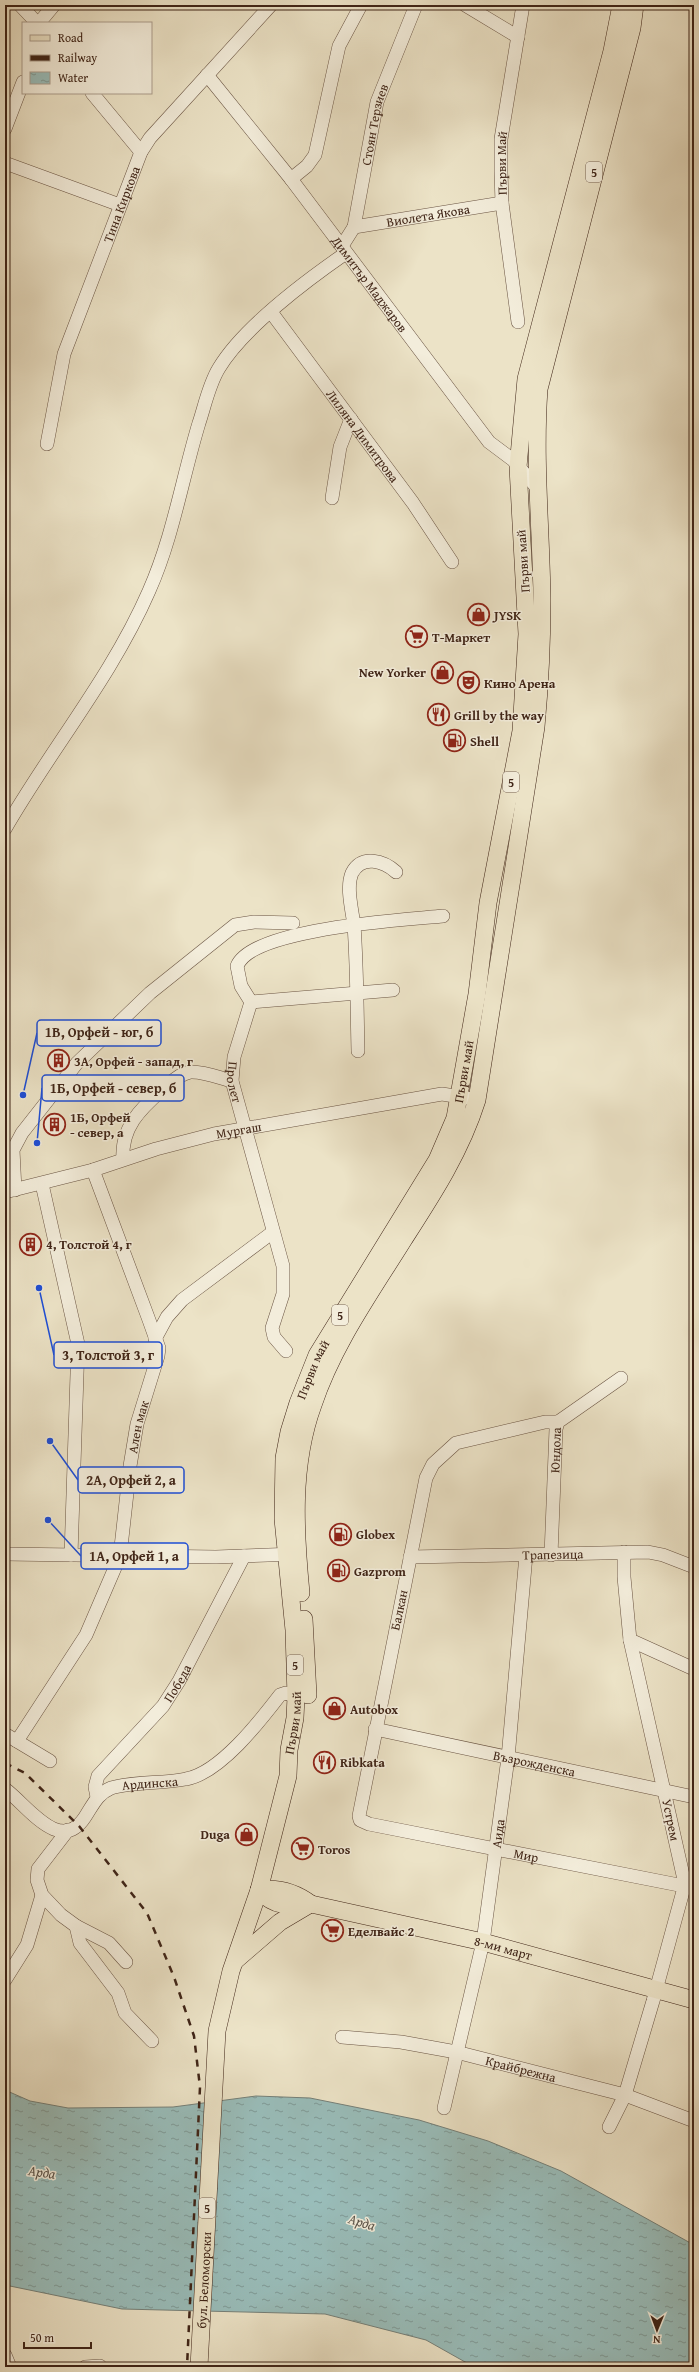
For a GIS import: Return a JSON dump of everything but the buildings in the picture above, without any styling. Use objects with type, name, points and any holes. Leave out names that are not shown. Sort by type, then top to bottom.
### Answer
[{"type":"main road","name":"5","points":[[544,334],[612,51],[621,5]]},
{"type":"main road","name":"5","points":[[544,334],[632,28],[636,5]]},
{"type":"main road","name":"Първи май","points":[[214,2073],[217,2031],[234,1961],[259,1890],[288,1776],[289,1750],[296,1697],[291,1554],[298,1480],[304,1437],[312,1405],[348,1329],[449,1167],[469,1126],[477,1100],[537,720],[542,666],[542,598],[537,420],[544,334]]},
{"type":"main road","name":"Първи май","points":[[288,1776],[300,1753],[306,1718],[308,1690],[307,1652],[282,1496],[284,1458],[289,1432],[308,1376],[317,1355],[336,1321],[436,1160],[455,1118],[477,994],[488,903],[522,724],[527,626],[518,467],[526,379],[544,334]]},
{"type":"main road","points":[[266,1864],[290,1892]]},
{"type":"main road","points":[[259,1890],[272,1888],[290,1892],[311,1904]]},
{"type":"main road","points":[[259,1890],[266,1898],[278,1904],[298,1906],[311,1904]]},
{"type":"main road","points":[[234,1961],[280,1922],[311,1904]]},
{"type":"main road","name":"8-ми март","points":[[311,1904],[483,1942],[657,1988],[694,2000]]},
{"type":"main road","name":"бул. Беломорски","points":[[199,2367],[199,2343],[214,2073]]},
{"type":"street","points":[[20,5],[37,22]]},
{"type":"street","points":[[39,22],[54,5]]},
{"type":"street","name":"Тина Киркова","points":[[47,444],[64,354],[141,152],[150,138],[271,5]]},
{"type":"street","points":[[291,180],[307,166],[315,155],[339,46],[361,5]]},
{"type":"street","name":"Стоян Терзиев","points":[[5,829],[106,671],[149,591],[172,527],[194,440],[208,393],[219,368],[255,325],[344,250],[354,227],[377,102],[416,5]]},
{"type":"street","points":[[465,5],[518,37]]},
{"type":"street","name":"Първи Май","points":[[518,322],[502,203],[501,139],[522,5]]},
{"type":"street","name":"Димитър Маджаров","points":[[207,75],[291,180],[489,442],[518,467],[538,489]]},
{"type":"street","points":[[5,129],[22,85]]},
{"type":"street","points":[[93,94],[141,152]]},
{"type":"street","points":[[5,162],[120,205]]},
{"type":"street","name":"Виолета Якова","points":[[354,227],[502,203]]},
{"type":"street","name":"Лиляна Димитрова","points":[[271,312],[413,503],[452,562]]},
{"type":"street","points":[[332,498],[340,447],[351,419]]},
{"type":"street","points":[[358,1051],[354,926],[350,884],[352,874],[358,866],[365,862],[376,861],[387,864],[396,872]]},
{"type":"street","points":[[393,990],[250,1002],[237,975],[237,966],[245,954],[258,947],[292,936],[354,926],[443,916]]},
{"type":"street","points":[[10,1191],[13,1150],[22,1133],[77,1063],[144,998],[235,925],[254,922],[293,923]]},
{"type":"street","name":"Пролет","points":[[250,1002],[234,1057],[232,1081],[273,1232],[284,1280],[283,1294],[272,1328],[274,1338],[286,1351]]},
{"type":"street","points":[[123,1159],[125,1135],[133,1119],[142,1108],[170,1083],[184,1074],[191,1072],[232,1081]]},
{"type":"street","name":"Мургаш","points":[[10,1191],[93,1170],[123,1159],[184,1141],[244,1127],[442,1094],[460,1095],[477,1100]]},
{"type":"street","name":"Ален мак","points":[[17,1741],[86,1635],[120,1556],[130,1466],[137,1424],[158,1356],[159,1348],[93,1170]]},
{"type":"street","points":[[42,1184],[78,1344],[71,1555]]},
{"type":"street","points":[[155,1339],[167,1317],[182,1300],[273,1232]]},
{"type":"street","name":"Юндола","points":[[551,1555],[556,1429],[558,1422],[621,1378]]},
{"type":"street","name":"Балкан","points":[[360,1820],[358,1813],[374,1729],[426,1478],[433,1464],[456,1443],[545,1422],[558,1422]]},
{"type":"street","name":"Устрем","points":[[609,2127],[625,2095],[689,1886],[664,1790],[630,1640],[624,1578],[624,1552]]},
{"type":"street","name":"Трапезица","points":[[410,1557],[648,1552],[663,1555],[694,1567]]},
{"type":"street","points":[[5,1554],[244,1556],[291,1554]]},
{"type":"street","name":"Аида","points":[[444,2108],[483,1942],[497,1849],[508,1758],[526,1555]]},
{"type":"street","name":"Победа","points":[[97,1797],[95,1787],[98,1776],[163,1706],[179,1680],[244,1556]]},
{"type":"street","points":[[630,1640],[694,1669]]},
{"type":"street","name":"Ардинска","points":[[42,1895],[37,1880],[38,1869],[68,1830],[79,1826],[97,1797],[104,1790],[119,1786],[187,1779],[209,1770],[230,1752],[280,1695],[286,1693],[296,1697]]},
{"type":"street","name":"Възрожденска","points":[[374,1729],[694,1797]]},
{"type":"street","points":[[5,1734],[50,1762]]},
{"type":"street","points":[[5,1789],[45,1826],[59,1832],[68,1830]]},
{"type":"street","name":"Мир","points":[[360,1820],[369,1824],[689,1886]]},
{"type":"street","points":[[42,1895],[61,1915],[76,1926],[109,1943],[126,1962]]},
{"type":"street","points":[[5,1980],[27,1946],[42,1895]]},
{"type":"street","points":[[76,1926],[80,1943],[118,1993],[125,2013],[152,2041]]},
{"type":"street","name":"Крайбрежна","points":[[342,2037],[401,2042],[456,2052],[625,2095],[694,2121]]},
{"type":"street","points":[[5,2355],[10,2367]]},
{"type":"street","points":[[84,2367],[100,2366]]},
{"type":"water","name":"Арда","points":[[5,2090],[30,2101],[68,2108],[173,2107],[256,2096],[310,2098],[419,2120],[488,2141],[561,2171],[694,2245],[694,2367],[474,2367],[426,2340],[325,2314],[122,2309],[5,2285]]},
{"type":"railway","points":[[5,1763],[25,1773],[79,1826],[147,1913],[174,1977],[194,2036],[200,2087],[187,2367]]},
{"type":"place","name":"JYSK","points":[[478,615]]},
{"type":"place","name":"Т-Маркет","points":[[416,637]]},
{"type":"place","name":"New Yorker","points":[[442,672]]},
{"type":"place","name":"Кино Арена","points":[[469,683]]},
{"type":"place","name":"Grill by the way","points":[[439,715]]},
{"type":"place","name":"Shell","points":[[454,741]]},
{"type":"place","name":"3А, Орфей - запад, г","points":[[58,1061]]},
{"type":"place","name":"1В, Орфей - юг, б","points":[[23,1095]]},
{"type":"place","name":"1Б, Орфей - север, а","points":[[55,1124]]},
{"type":"place","name":"1Б, Орфей - север, б","points":[[37,1143]]},
{"type":"place","name":"4, Толстой 4, г","points":[[31,1244]]},
{"type":"place","name":"3, Толстой 3, г","points":[[39,1288]]},
{"type":"place","name":"2А, Орфей 2, а","points":[[50,1441]]},
{"type":"place","name":"1А, Орфей 1, а","points":[[48,1520]]},
{"type":"place","name":"Globex","points":[[340,1534]]},
{"type":"place","name":"Gazprom","points":[[338,1571]]},
{"type":"place","name":"Autobox","points":[[334,1709]]},
{"type":"place","name":"Ribkata","points":[[324,1762]]},
{"type":"place","name":"Duga","points":[[246,1834]]},
{"type":"place","name":"Toros","points":[[302,1849]]},
{"type":"place","name":"Еделвайс 2","points":[[332,1931]]}]
